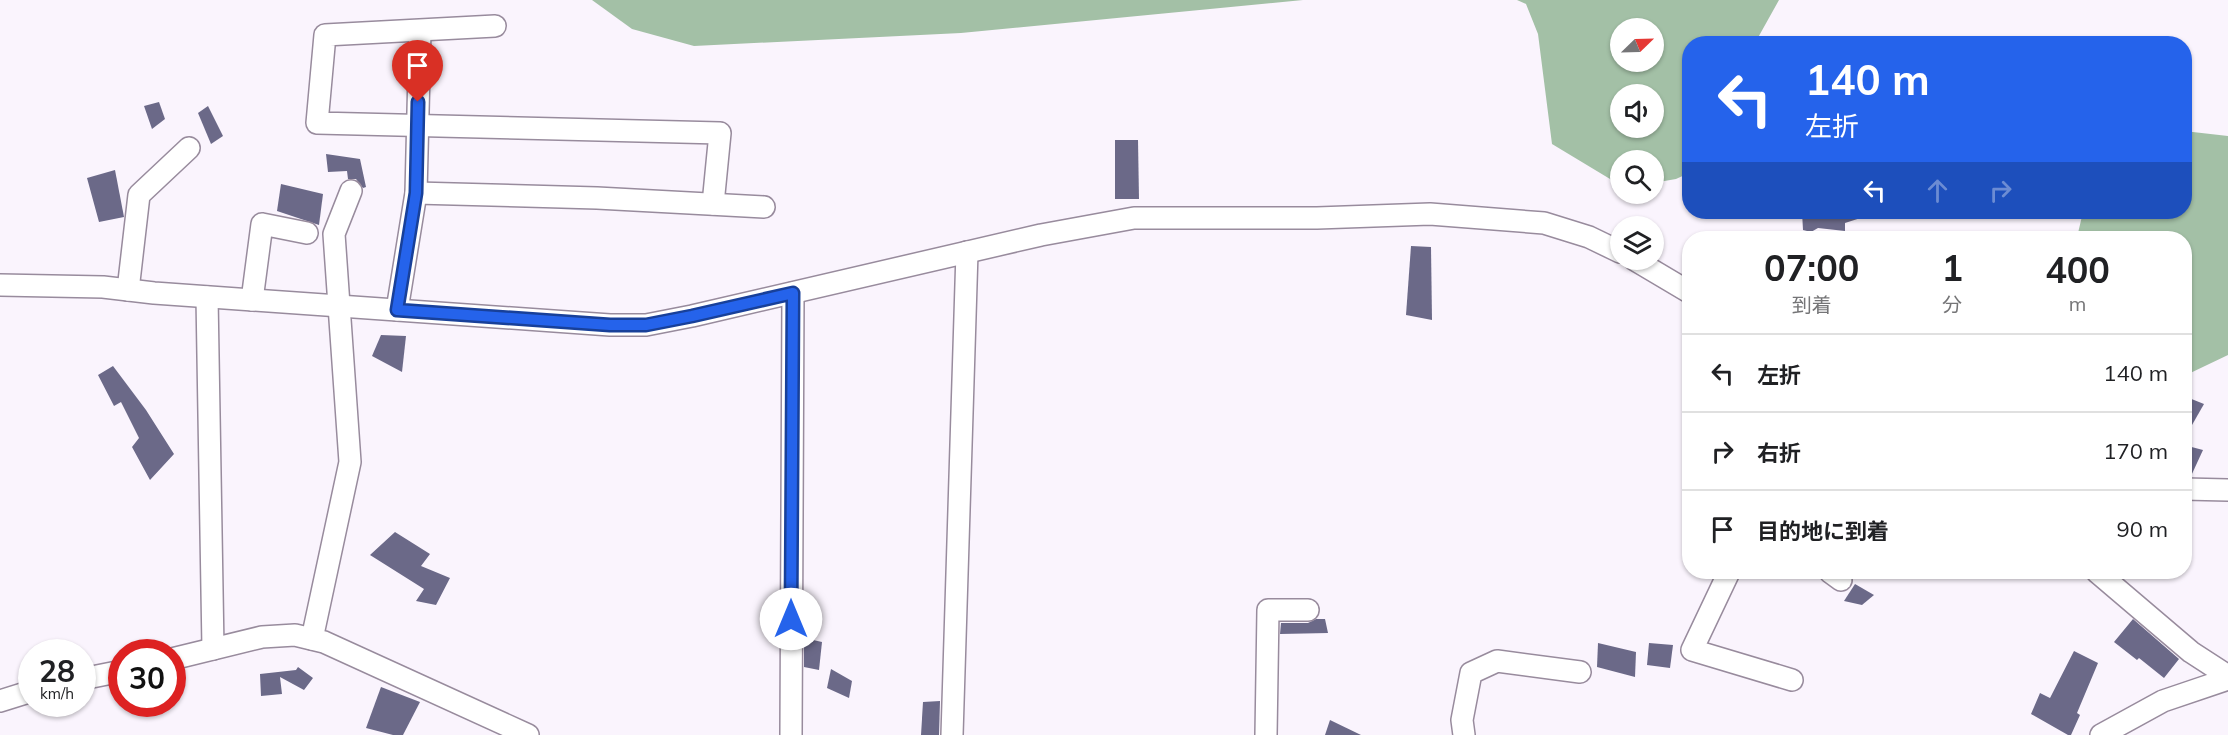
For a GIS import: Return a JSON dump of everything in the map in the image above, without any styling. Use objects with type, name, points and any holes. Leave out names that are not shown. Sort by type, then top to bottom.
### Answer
[{"type":"street","points":[[495,26],[325,35],[317,123],[720,133],[713,204]]},
{"type":"street","points":[[397,310],[416,193],[420,31]]},
{"type":"street","points":[[128,290],[139,195],[189,148]]},
{"type":"street","points":[[312,639],[350,462],[334,234],[351,190]]},
{"type":"street","points":[[416,193],[597,198],[764,207]]},
{"type":"street","points":[[0,285],[103,287],[207,297],[610,325],[646,325],[1041,235],[1134,218],[1317,218],[1430,214],[1544,223],[1588,237],[1610,247]]},
{"type":"street","points":[[252,300],[262,224],[307,232]]},
{"type":"street","points":[[952,735],[967,252]]},
{"type":"street","points":[[1655,270],[1682,288]]},
{"type":"street","points":[[791,735],[793,293]]},
{"type":"street","points":[[207,297],[213,649]]},
{"type":"street","points":[[2192,489],[2228,490]]},
{"type":"street","points":[[1726,579],[1692,650],[1792,680]]},
{"type":"street","points":[[2105,579],[2191,652],[2228,678]]},
{"type":"street","points":[[1266,735],[1268,610],[1308,610]]},
{"type":"street","points":[[186,656],[262,637],[295,635],[324,642],[528,735]]},
{"type":"street","points":[[1464,735],[1462,720],[1471,673],[1497,661],[1580,672]]},
{"type":"street","points":[[2101,735],[2163,701],[2228,678]]},
{"type":"street","points":[[0,701],[18,695]]},
{"type":"green space","points":[[592,0],[1303,0],[961,33],[694,46],[632,29]]},
{"type":"green space","points":[[1517,0],[1779,0],[1759,36],[1682,36],[1682,176],[1664,181],[1664,150],[1610,150],[1610,179],[1552,144],[1538,34],[1526,4]]},
{"type":"green space","points":[[2192,132],[2228,136],[2228,355],[2192,372],[2192,231],[2078,231],[2081,219],[2192,219]]},
{"type":"building","points":[[159,102],[165,119],[152,129],[144,106]]},
{"type":"building","points":[[208,106],[223,136],[211,144],[198,113]]},
{"type":"building","points":[[1115,140],[1138,140],[1139,199],[1115,199]]},
{"type":"building","points":[[326,154],[360,159],[366,187],[363,188],[356,179],[348,179],[347,171],[328,172]]},
{"type":"building","points":[[115,170],[124,217],[99,222],[87,178]]},
{"type":"building","points":[[281,184],[323,194],[319,225],[277,211]]},
{"type":"building","points":[[1802,219],[1857,219],[1845,223],[1845,231],[1818,228],[1813,231],[1803,230]]},
{"type":"building","points":[[1411,246],[1431,247],[1432,320],[1406,315]]},
{"type":"building","points":[[381,335],[406,336],[402,372],[372,356]]},
{"type":"building","points":[[113,366],[146,410],[174,454],[150,480],[132,447],[139,438],[121,402],[114,406],[98,375]]},
{"type":"building","points":[[2192,399],[2204,404],[2192,425]]},
{"type":"building","points":[[2192,447],[2203,450],[2192,474]]},
{"type":"building","points":[[395,532],[430,554],[421,566],[450,578],[436,605],[416,601],[424,589],[370,555]]},
{"type":"building","points":[[1855,584],[1874,595],[1862,605],[1844,601]]},
{"type":"building","points":[[1316,619],[1325,619],[1328,633],[1280,634],[1281,623],[1308,623]]},
{"type":"building","points":[[2133,619],[2179,659],[2164,678],[2114,642]]},
{"type":"building","points":[[804,638],[822,642],[819,670],[804,667]]},
{"type":"building","points":[[1598,643],[1636,652],[1635,677],[1597,667]]},
{"type":"building","points":[[1649,643],[1673,645],[1670,668],[1647,665]]},
{"type":"building","points":[[2074,651],[2098,663],[2077,713],[2080,715],[2071,735],[2068,735],[2031,714],[2040,693],[2050,698]]},
{"type":"building","points":[[298,667],[313,678],[304,690],[280,677],[282,694],[261,696],[260,674],[296,670]]},
{"type":"building","points":[[831,669],[852,681],[849,698],[827,688]]},
{"type":"building","points":[[381,687],[420,702],[403,735],[393,735],[366,728]]},
{"type":"building","points":[[940,701],[939,735],[921,735],[923,702]]},
{"type":"building","points":[[1330,720],[1361,735],[1325,735]]},
{"type":"route","points":[[418,102],[416,193],[397,310],[610,325],[646,325],[793,293],[791,619]]}]
